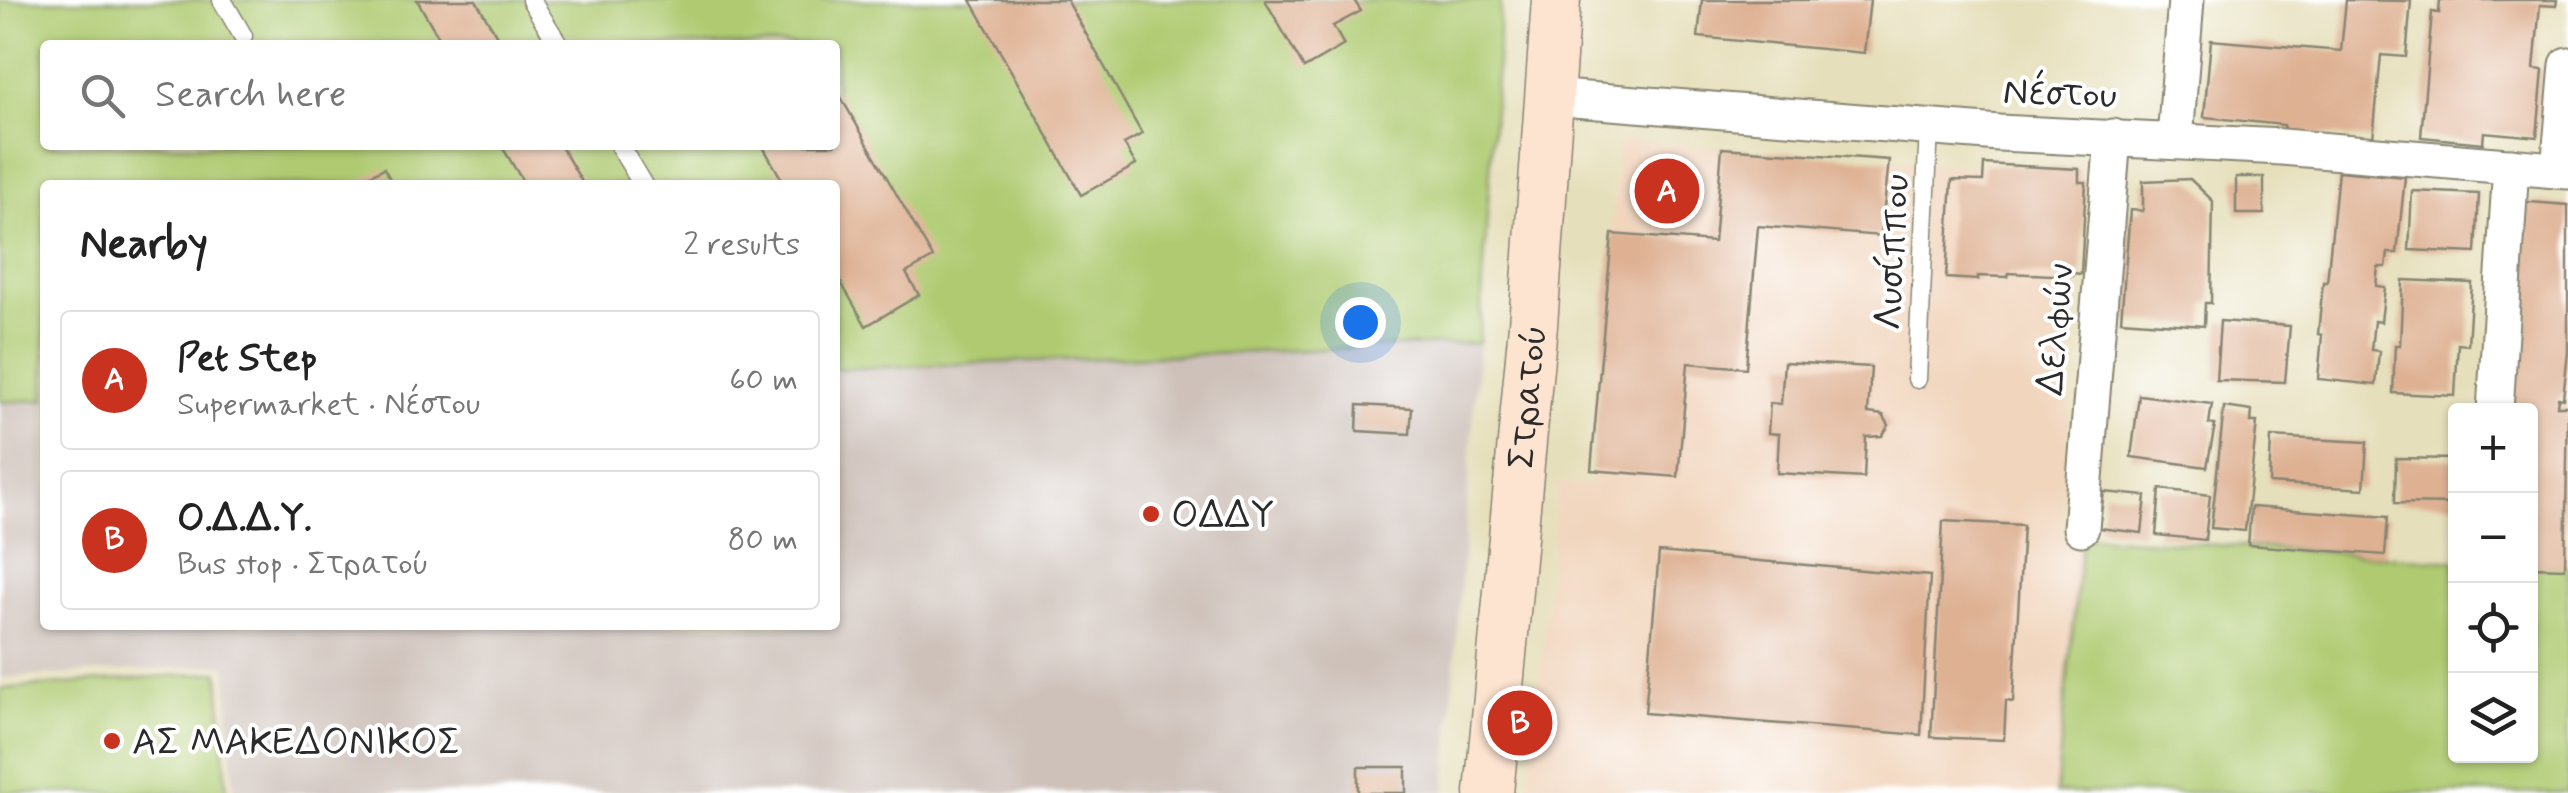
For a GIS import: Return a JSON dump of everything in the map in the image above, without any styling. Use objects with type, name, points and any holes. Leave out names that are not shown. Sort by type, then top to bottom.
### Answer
[{"type":"main road","name":"Στρατού","points":[[1489,793],[1533,325],[1556,0]]},
{"type":"street","points":[[2174,139],[2186,0]]},
{"type":"street","points":[[2563,170],[2568,66]]},
{"type":"street","name":"Νέστου","points":[[1549,97],[1929,128],[2174,139],[2563,170]]},
{"type":"street","name":"Δελφών","points":[[2081,528],[2113,137]]},
{"type":"street","points":[[2496,403],[2511,166]]},
{"type":"lane","points":[[222,0],[243,36]]},
{"type":"lane","points":[[532,0],[556,40]]},
{"type":"lane","name":"Λυσίππου","points":[[1917,379],[1929,128]]},
{"type":"lane","points":[[622,150],[641,180]]},
{"type":"shaded area","points":[[1619,140],[2086,175],[2060,534],[2082,536],[2056,793],[1529,793],[1558,483],[1592,484]]},
{"type":"shaded area","name":"ΟΔΔΥ","points":[[1479,343],[1445,793],[234,793],[226,665],[0,678],[0,402],[40,400],[40,630],[840,630],[840,369]]},
{"type":"green space","points":[[0,0],[1501,0],[1479,343],[840,369],[840,180],[40,180],[40,400],[0,402]]},
{"type":"green space","points":[[2082,536],[2448,561],[2448,763],[2538,763],[2538,566],[2568,567],[2568,793],[2056,793]]},
{"type":"green space","name":"ΑΣ ΜΑΚΕΔΟΝΙΚΟΣ","points":[[219,672],[227,793],[0,793],[0,689]]},
{"type":"building","points":[[417,0],[476,0],[499,40],[440,40]]},
{"type":"building","points":[[971,0],[1067,0],[1142,134],[1124,144],[1136,165],[1081,195]]},
{"type":"building","points":[[1265,0],[1354,0],[1361,11],[1333,26],[1344,45],[1304,68]]},
{"type":"building","points":[[1702,0],[1870,0],[1864,53],[1698,37]]},
{"type":"building","points":[[2346,0],[2411,1],[2406,57],[2381,55],[2373,139],[2283,132],[2284,125],[2204,117],[2211,40],[2341,51]]},
{"type":"building","points":[[2440,0],[2557,0],[2556,6],[2540,5],[2534,69],[2543,70],[2537,137],[2484,132],[2483,143],[2421,137],[2432,12],[2439,13]]},
{"type":"building","points":[[840,96],[933,258],[906,273],[919,295],[866,326],[840,281],[840,180],[782,180],[765,150],[840,150]]},
{"type":"building","points":[[1722,148],[1889,160],[1881,236],[1758,226],[1746,368],[1688,363],[1678,477],[1591,470],[1612,234],[1714,242]]},
{"type":"building","points":[[504,150],[563,150],[581,180],[522,180]]},
{"type":"building","points":[[1984,164],[2079,169],[2079,182],[2086,182],[2081,274],[2008,273],[2007,277],[1978,276],[1978,280],[1946,278],[1952,180],[1983,181]]},
{"type":"building","points":[[384,168],[390,180],[361,180]]},
{"type":"building","points":[[2338,171],[2405,177],[2397,253],[2388,253],[2386,267],[2378,267],[2376,286],[2385,287],[2381,322],[2374,321],[2371,350],[2379,351],[2376,385],[2318,379],[2323,282],[2327,282]]},
{"type":"building","points":[[2236,177],[2264,177],[2264,214],[2236,214]]},
{"type":"building","points":[[2190,179],[2213,201],[2211,303],[2205,303],[2204,326],[2121,320],[2130,210],[2143,211],[2143,181]]},
{"type":"building","points":[[2412,191],[2479,194],[2476,253],[2409,250]]},
{"type":"building","points":[[2515,201],[2568,205],[2568,352],[2563,399],[2558,398],[2557,406],[2568,406],[2565,568],[2538,567],[2538,403],[2506,403]]},
{"type":"building","points":[[2403,280],[2472,283],[2468,345],[2458,344],[2455,396],[2393,393]]},
{"type":"building","points":[[2220,321],[2290,326],[2285,382],[2216,380]]},
{"type":"building","points":[[1784,362],[1871,367],[1868,413],[1883,415],[1889,425],[1882,436],[1866,437],[1864,478],[1777,473],[1779,434],[1768,433],[1770,403],[1781,404]]},
{"type":"building","points":[[2139,395],[2212,404],[2209,424],[2215,425],[2207,467],[2131,457]]},
{"type":"building","points":[[1358,405],[1412,408],[1410,434],[1357,431]]},
{"type":"building","points":[[2224,407],[2252,411],[2251,422],[2257,422],[2245,531],[2211,528]]},
{"type":"building","points":[[2271,437],[2367,442],[2364,489],[2269,483]]},
{"type":"building","points":[[2396,458],[2448,459],[2448,504],[2395,503]]},
{"type":"building","points":[[2160,489],[2210,495],[2205,540],[2156,535]]},
{"type":"building","points":[[2104,492],[2146,496],[2142,533],[2099,528]]},
{"type":"building","points":[[2251,507],[2388,517],[2385,555],[2248,545]]},
{"type":"building","points":[[1943,521],[2023,525],[2013,702],[2006,701],[2004,740],[1931,737]]},
{"type":"building","points":[[1659,552],[1930,576],[1921,735],[1645,713]]},
{"type":"building","points":[[1358,767],[1406,767],[1406,793],[1358,793]]},
{"type":"place","name":"Pet Step","points":[[1667,191]]},
{"type":"place","name":"ΟΔΔΥ","points":[[1151,514]]},
{"type":"place","name":"Ο.Δ.Δ.Υ.","points":[[1520,723]]},
{"type":"place","name":"ΑΣ ΜΑΚΕΔΟΝΙΚΟΣ","points":[[112,741]]}]
